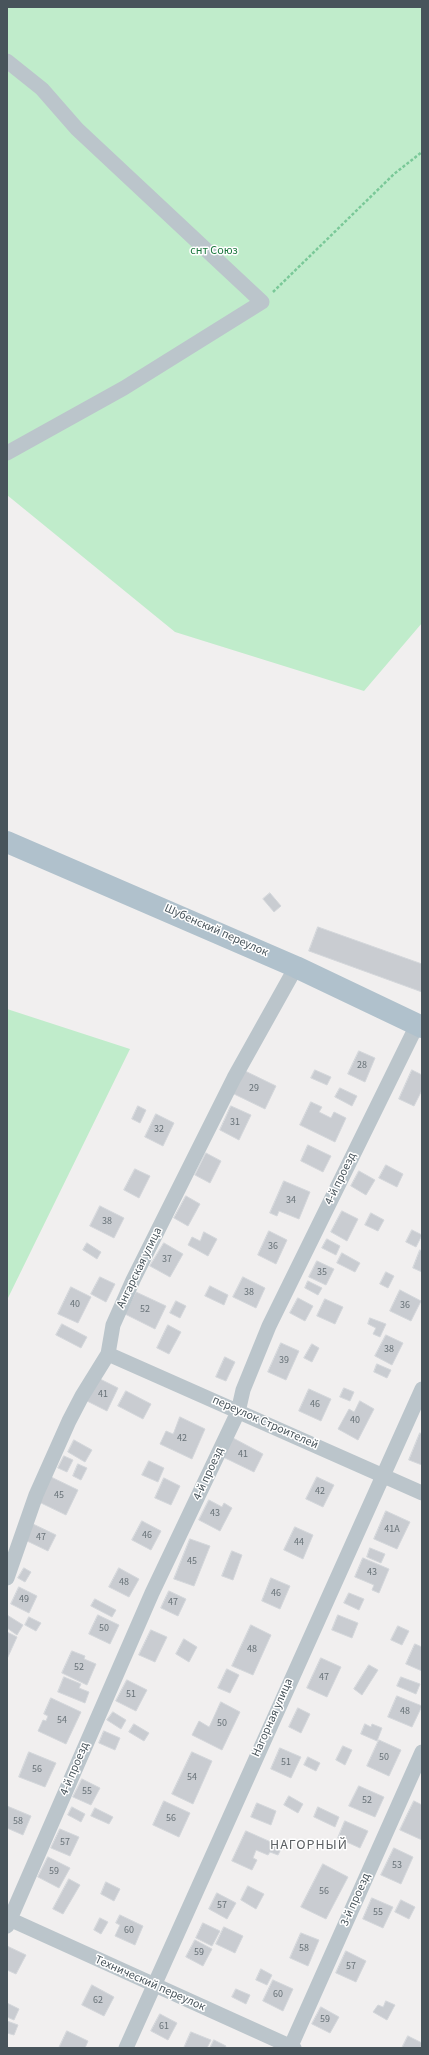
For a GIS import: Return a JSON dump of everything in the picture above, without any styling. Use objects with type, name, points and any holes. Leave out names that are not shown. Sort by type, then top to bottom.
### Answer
[{"type":"main road","name":"Шубенский переулок","points":[[7,842],[296,967],[420,1026]]},
{"type":"street","points":[[7,61],[42,89],[77,129],[262,302],[124,388],[7,453]]},
{"type":"street","name":"Ангарская улица","points":[[7,1578],[36,1495],[69,1421],[82,1396],[108,1354],[113,1325],[132,1280],[234,1078],[296,967]]},
{"type":"street","name":"4-й проезд","points":[[8,1921],[152,1593],[238,1412],[243,1390],[269,1326],[420,1026]]},
{"type":"street","name":"переулок Строителей","points":[[108,1354],[422,1493]]},
{"type":"street","name":"Нагорная улица","points":[[126,2048],[382,1474],[422,1389]]},
{"type":"street","name":"3-й проезд","points":[[292,2048],[422,1752]]},
{"type":"street","name":"Технический переулок","points":[[8,1921],[292,2048]]},
{"type":"path","points":[[262,302],[394,174],[422,152]]},
{"type":"green space","name":"снт Союз","points":[[7,7],[422,7],[422,623],[364,691],[175,632],[7,495]]},
{"type":"green space","points":[[7,1009],[130,1049],[7,1300]]},
{"type":"building","points":[[270,893],[281,906],[274,912],[263,899]]},
{"type":"building","points":[[318,927],[422,964],[422,992],[309,951]]},
{"type":"building","points":[[359,1051],[375,1058],[365,1082],[348,1074]]},
{"type":"building","points":[[243,1070],[276,1086],[265,1109],[232,1093]]},
{"type":"building","points":[[315,1070],[331,1077],[327,1085],[311,1078]]},
{"type":"building","points":[[412,1070],[422,1075],[422,1090],[414,1106],[399,1099]]},
{"type":"building","points":[[340,1088],[357,1096],[352,1106],[335,1097]]},
{"type":"building","points":[[311,1102],[322,1107],[319,1112],[331,1118],[334,1112],[346,1118],[335,1142],[300,1125]]},
{"type":"building","points":[[138,1106],[146,1110],[140,1123],[132,1119]]},
{"type":"building","points":[[231,1106],[251,1115],[239,1140],[220,1130]]},
{"type":"building","points":[[156,1114],[174,1123],[163,1146],[145,1137]]},
{"type":"building","points":[[308,1145],[331,1156],[323,1172],[301,1161]]},
{"type":"building","points":[[206,1153],[221,1161],[210,1183],[195,1175]]},
{"type":"building","points":[[386,1165],[403,1174],[397,1187],[379,1178]]},
{"type":"building","points":[[135,1169],[150,1176],[139,1198],[124,1190]]},
{"type":"building","points":[[359,1171],[375,1180],[366,1195],[351,1186]]},
{"type":"building","points":[[284,1181],[310,1192],[299,1219],[279,1211],[277,1216],[270,1213]]},
{"type":"building","points":[[186,1196],[200,1204],[188,1226],[174,1218]]},
{"type":"building","points":[[100,1206],[124,1218],[114,1238],[90,1226]]},
{"type":"building","points":[[342,1211],[358,1219],[347,1241],[331,1232]]},
{"type":"building","points":[[371,1213],[384,1220],[378,1231],[365,1225]]},
{"type":"building","points":[[412,1230],[422,1235],[416,1247],[406,1242]]},
{"type":"building","points":[[269,1231],[287,1240],[276,1264],[258,1255]]},
{"type":"building","points":[[204,1232],[217,1239],[208,1256],[188,1245],[192,1237],[200,1241]]},
{"type":"building","points":[[327,1239],[340,1246],[336,1255],[322,1248]]},
{"type":"building","points":[[87,1243],[101,1252],[97,1259],[83,1250]]},
{"type":"building","points":[[164,1243],[183,1254],[170,1277],[150,1266]]},
{"type":"building","points":[[420,1250],[422,1251],[422,1272],[413,1268]]},
{"type":"building","points":[[342,1253],[360,1263],[355,1272],[337,1263]]},
{"type":"building","points":[[317,1261],[334,1269],[326,1285],[309,1277]]},
{"type":"building","points":[[386,1272],[394,1276],[388,1288],[380,1284]]},
{"type":"building","points":[[100,1277],[115,1284],[106,1302],[91,1294]]},
{"type":"building","points":[[243,1277],[265,1288],[256,1308],[233,1297]]},
{"type":"building","points":[[308,1281],[322,1288],[318,1295],[305,1288]]},
{"type":"building","points":[[210,1286],[228,1295],[224,1305],[205,1296]]},
{"type":"building","points":[[71,1287],[91,1297],[78,1323],[58,1314]]},
{"type":"building","points":[[400,1290],[421,1301],[411,1321],[390,1311]]},
{"type":"building","points":[[136,1292],[166,1306],[155,1329],[125,1314]]},
{"type":"building","points":[[298,1298],[313,1306],[305,1321],[290,1313]]},
{"type":"building","points":[[325,1299],[343,1307],[335,1324],[317,1316]]},
{"type":"building","points":[[176,1301],[186,1306],[180,1318],[170,1313]]},
{"type":"building","points":[[370,1318],[386,1324],[380,1337],[373,1334],[376,1328],[368,1324]]},
{"type":"building","points":[[62,1324],[87,1337],[81,1348],[56,1335]]},
{"type":"building","points":[[168,1325],[181,1332],[169,1354],[157,1348]]},
{"type":"building","points":[[386,1335],[403,1343],[392,1365],[375,1356]]},
{"type":"building","points":[[281,1343],[299,1351],[286,1380],[268,1372]]},
{"type":"building","points":[[312,1344],[319,1348],[312,1362],[304,1358]]},
{"type":"building","points":[[225,1357],[235,1362],[226,1381],[216,1377]]},
{"type":"building","points":[[377,1364],[391,1370],[387,1378],[374,1372]]},
{"type":"building","points":[[98,1378],[118,1388],[107,1411],[87,1401]]},
{"type":"building","points":[[344,1388],[354,1392],[350,1401],[340,1397]]},
{"type":"building","points":[[309,1389],[331,1399],[321,1421],[299,1411]]},
{"type":"building","points":[[126,1391],[151,1404],[143,1419],[118,1406]]},
{"type":"building","points":[[360,1401],[374,1409],[358,1440],[338,1429],[349,1409],[354,1412]]},
{"type":"building","points":[[180,1417],[205,1429],[192,1459],[160,1444],[166,1431],[173,1434]]},
{"type":"building","points":[[420,1433],[422,1434],[422,1465],[409,1460]]},
{"type":"building","points":[[233,1438],[263,1454],[254,1472],[223,1457]]},
{"type":"building","points":[[74,1440],[92,1450],[85,1462],[68,1452]]},
{"type":"building","points":[[64,1456],[73,1460],[67,1472],[58,1468]]},
{"type":"building","points":[[149,1461],[164,1468],[158,1482],[142,1475]]},
{"type":"building","points":[[78,1464],[87,1468],[81,1480],[73,1476]]},
{"type":"building","points":[[51,1477],[78,1490],[66,1515],[39,1502]]},
{"type":"building","points":[[317,1477],[334,1485],[323,1507],[306,1499]]},
{"type":"building","points":[[164,1478],[180,1486],[171,1505],[155,1498]]},
{"type":"building","points":[[209,1500],[222,1507],[224,1503],[232,1508],[220,1531],[199,1520]]},
{"type":"building","points":[[386,1511],[410,1522],[397,1549],[374,1539]]},
{"type":"building","points":[[142,1521],[161,1531],[151,1550],[132,1540]]},
{"type":"building","points":[[33,1524],[56,1535],[48,1551],[25,1540]]},
{"type":"building","points":[[295,1527],[313,1535],[303,1559],[284,1550]]},
{"type":"building","points":[[190,1539],[210,1546],[194,1586],[174,1579]]},
{"type":"building","points":[[370,1548],[385,1554],[381,1563],[367,1557]]},
{"type":"building","points":[[232,1551],[242,1555],[233,1580],[222,1576]]},
{"type":"building","points":[[363,1558],[389,1569],[379,1593],[372,1590],[374,1585],[355,1577]]},
{"type":"building","points":[[24,1568],[31,1572],[25,1582],[18,1578]]},
{"type":"building","points":[[119,1568],[139,1579],[129,1597],[109,1587]]},
{"type":"building","points":[[271,1578],[290,1586],[280,1609],[262,1601]]},
{"type":"building","points":[[19,1587],[37,1596],[29,1613],[11,1604]]},
{"type":"building","points":[[169,1591],[186,1599],[178,1616],[161,1608]]},
{"type":"building","points":[[349,1593],[364,1599],[359,1610],[344,1603]]},
{"type":"building","points":[[95,1599],[116,1610],[112,1617],[91,1606]]},
{"type":"building","points":[[7,1615],[23,1625],[17,1635],[7,1628]]},
{"type":"building","points":[[98,1615],[119,1625],[110,1644],[89,1634]]},
{"type":"building","points":[[338,1615],[358,1623],[352,1638],[332,1630]]},
{"type":"building","points":[[29,1617],[41,1623],[36,1631],[25,1625]]},
{"type":"building","points":[[251,1625],[271,1635],[253,1675],[232,1666]]},
{"type":"building","points":[[398,1626],[409,1631],[402,1645],[391,1640]]},
{"type":"building","points":[[151,1630],[167,1637],[155,1662],[139,1655]]},
{"type":"building","points":[[7,1632],[17,1637],[7,1659]]},
{"type":"building","points":[[184,1639],[197,1647],[189,1662],[176,1654]]},
{"type":"building","points":[[415,1644],[422,1647],[422,1671],[406,1664]]},
{"type":"building","points":[[72,1651],[85,1656],[84,1659],[96,1664],[87,1685],[62,1673]]},
{"type":"building","points":[[321,1658],[341,1667],[327,1697],[307,1688]]},
{"type":"building","points":[[369,1665],[378,1670],[362,1695],[354,1689]]},
{"type":"building","points":[[227,1669],[239,1675],[230,1693],[218,1688]]},
{"type":"building","points":[[64,1677],[81,1684],[79,1688],[89,1692],[85,1703],[58,1692]]},
{"type":"building","points":[[401,1677],[420,1684],[416,1694],[397,1686]]},
{"type":"building","points":[[127,1680],[147,1690],[136,1711],[116,1701]]},
{"type":"building","points":[[397,1696],[422,1706],[412,1727],[388,1717]]},
{"type":"building","points":[[51,1698],[81,1712],[66,1744],[38,1731],[43,1720],[46,1721],[48,1716],[44,1714]]},
{"type":"building","points":[[221,1702],[240,1712],[222,1750],[192,1735],[199,1721],[209,1727]]},
{"type":"building","points":[[298,1708],[310,1714],[301,1733],[289,1727]]},
{"type":"building","points":[[113,1712],[126,1720],[121,1729],[107,1720]]},
{"type":"building","points":[[134,1724],[149,1733],[144,1741],[129,1732]]},
{"type":"building","points":[[365,1724],[371,1727],[372,1724],[382,1728],[377,1741],[361,1734]]},
{"type":"building","points":[[104,1731],[120,1738],[115,1750],[99,1743]]},
{"type":"building","points":[[379,1740],[401,1750],[389,1776],[367,1766]]},
{"type":"building","points":[[343,1746],[352,1750],[345,1765],[336,1760]]},
{"type":"building","points":[[280,1748],[301,1757],[291,1778],[271,1769]]},
{"type":"building","points":[[29,1752],[56,1763],[45,1787],[19,1777]]},
{"type":"building","points":[[192,1752],[212,1761],[193,1804],[172,1794]]},
{"type":"building","points":[[308,1757],[320,1763],[316,1771],[304,1765]]},
{"type":"building","points":[[82,1779],[100,1788],[91,1805],[73,1797]]},
{"type":"building","points":[[359,1786],[384,1797],[375,1817],[349,1806]]},
{"type":"building","points":[[289,1796],[303,1804],[298,1813],[284,1805]]},
{"type":"building","points":[[164,1801],[190,1813],[179,1837],[153,1825]]},
{"type":"building","points":[[414,1801],[422,1805],[422,1840],[400,1830]]},
{"type":"building","points":[[257,1803],[276,1811],[271,1825],[251,1817]]},
{"type":"building","points":[[7,1806],[31,1816],[23,1835],[7,1828]]},
{"type":"building","points":[[72,1807],[85,1814],[81,1822],[68,1815]]},
{"type":"building","points":[[318,1807],[339,1817],[335,1827],[314,1817]]},
{"type":"building","points":[[95,1808],[113,1817],[109,1824],[91,1816]]},
{"type":"building","points":[[345,1821],[368,1831],[360,1848],[338,1838]]},
{"type":"building","points":[[60,1829],[79,1837],[70,1856],[51,1848]]},
{"type":"building","points":[[246,1831],[282,1847],[278,1855],[270,1852],[268,1855],[256,1850],[253,1858],[257,1860],[252,1870],[232,1861]]},
{"type":"building","points":[[394,1848],[413,1857],[401,1884],[381,1875]]},
{"type":"building","points":[[48,1857],[70,1868],[59,1888],[38,1877]]},
{"type":"building","points":[[323,1864],[348,1877],[326,1919],[301,1907]]},
{"type":"building","points":[[69,1879],[80,1885],[63,1914],[53,1909]]},
{"type":"building","points":[[106,1882],[120,1889],[114,1901],[101,1894]]},
{"type":"building","points":[[248,1886],[264,1894],[256,1909],[241,1900]]},
{"type":"building","points":[[217,1893],[236,1903],[227,1919],[209,1909]]},
{"type":"building","points":[[372,1898],[393,1907],[383,1928],[363,1919]]},
{"type":"building","points":[[401,1900],[415,1907],[409,1919],[395,1912]]},
{"type":"building","points":[[120,1915],[143,1926],[135,1945],[115,1936],[120,1925],[116,1923]]},
{"type":"building","points":[[100,1918],[108,1922],[101,1934],[94,1930]]},
{"type":"building","points":[[203,1923],[220,1931],[212,1946],[196,1938]]},
{"type":"building","points":[[224,1927],[243,1936],[235,1953],[216,1944]]},
{"type":"building","points":[[301,1933],[319,1940],[308,1966],[290,1958]]},
{"type":"building","points":[[195,1940],[212,1949],[203,1966],[186,1957]]},
{"type":"building","points":[[7,1946],[26,1955],[16,1974],[7,1970]]},
{"type":"building","points":[[346,1951],[366,1961],[356,1982],[336,1973]]},
{"type":"building","points":[[261,1969],[272,1975],[267,1985],[256,1980]]},
{"type":"building","points":[[273,1980],[293,1989],[283,2011],[263,2001]]},
{"type":"building","points":[[92,1985],[114,1997],[104,2016],[82,2005]]},
{"type":"building","points":[[236,1989],[250,1995],[246,2004],[232,1997]]},
{"type":"building","points":[[386,2001],[395,2005],[387,2020],[373,2012],[378,2005],[383,2007]]},
{"type":"building","points":[[7,2003],[19,2009],[14,2020],[7,2017]]},
{"type":"building","points":[[321,2007],[339,2017],[330,2033],[312,2024]]},
{"type":"building","points":[[160,2014],[177,2023],[168,2040],[151,2031]]},
{"type":"building","points":[[7,2021],[18,2025],[14,2035],[7,2033]]},
{"type":"building","points":[[67,2031],[88,2041],[85,2048],[59,2048]]},
{"type":"building","points":[[191,2032],[211,2040],[207,2048],[184,2048]]},
{"type":"building","points":[[408,2036],[422,2043],[422,2048],[402,2048]]},
{"type":"building","points":[[214,2040],[226,2046],[225,2048],[210,2048]]},
{"type":"district","name":"НАГОРНЫЙ","points":[[309,1846]]}]
